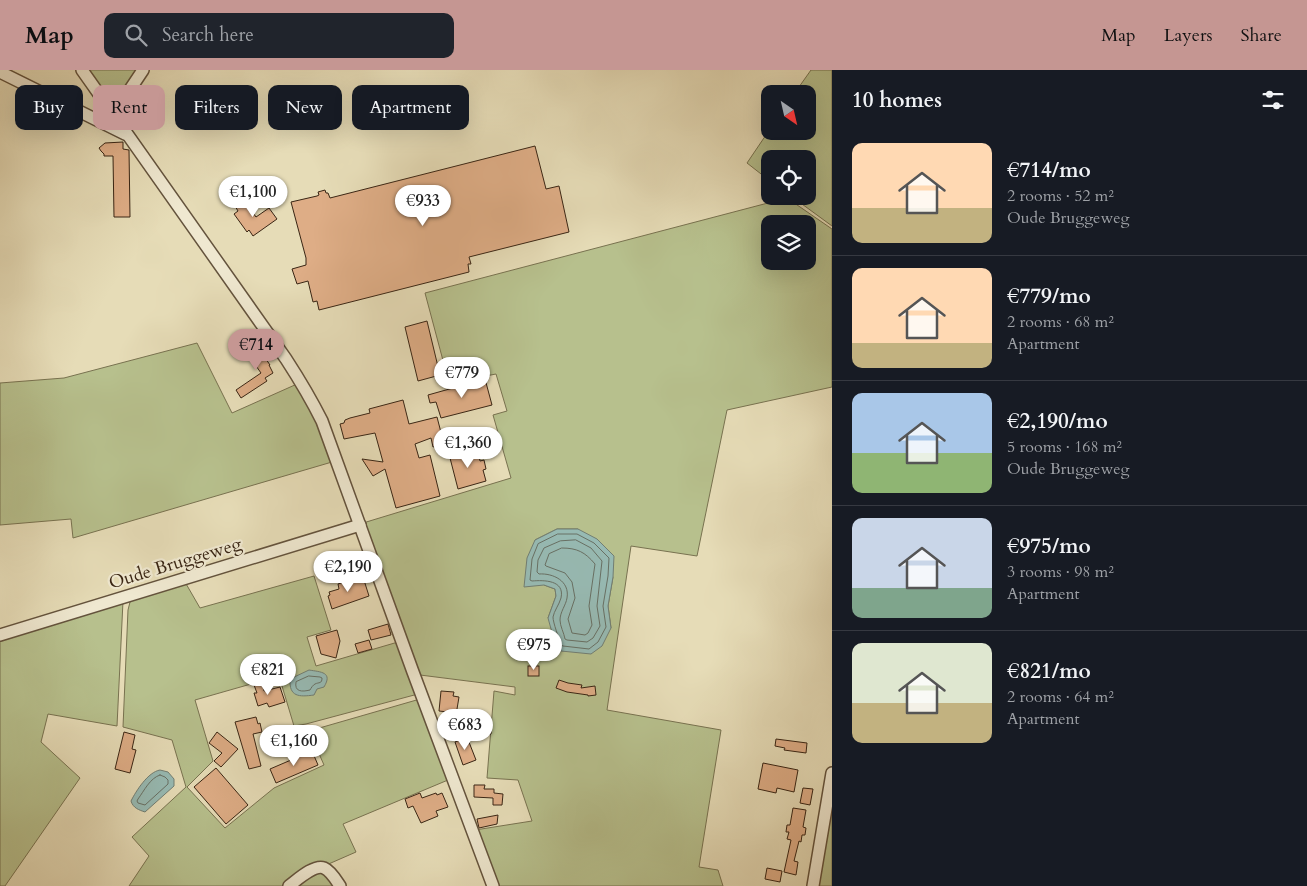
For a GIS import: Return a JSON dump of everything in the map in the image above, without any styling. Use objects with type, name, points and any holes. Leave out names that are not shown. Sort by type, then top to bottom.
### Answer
[{"type":"street","points":[[82,70],[93,86]]},
{"type":"street","points":[[133,85],[143,70]]},
{"type":"street","points":[[0,72],[127,135]]},
{"type":"street","points":[[124,130],[300,380],[322,421],[493,886]]},
{"type":"street","name":"Oude Bruggeweg","points":[[0,634],[360,525]]},
{"type":"street","points":[[813,886],[832,773]]},
{"type":"street","points":[[288,886],[310,870],[324,868],[340,886]]},
{"type":"green space","points":[[88,70],[139,70],[129,85],[98,85]]},
{"type":"green space","points":[[811,70],[832,70],[832,226],[803,205],[816,205],[816,150],[761,150],[761,174],[747,163],[763,140],[816,140],[816,85],[800,85]]},
{"type":"green space","points":[[761,205],[797,205],[812,215],[761,215],[761,270],[816,270],[816,218],[832,229],[832,387],[727,410],[697,556],[631,546],[607,710],[721,730],[699,867],[718,870],[723,886],[496,886],[475,830],[532,821],[518,780],[487,778],[494,691],[515,695],[515,687],[420,675],[363,523],[511,478],[493,415],[507,411],[496,374],[449,383],[425,293]],"holes":[[[557,529],[578,529],[613,577],[608,606],[611,628],[548,618],[556,596],[555,589],[544,585],[535,540]]]},
{"type":"green space","points":[[197,343],[232,413],[297,384],[308,402],[332,462],[73,538],[71,519],[0,525],[0,383],[64,378]]},
{"type":"green space","points":[[314,576],[331,630],[307,637],[316,666],[398,642],[418,694],[294,726],[279,676],[195,700],[213,761],[187,787],[225,828],[274,788],[324,765],[309,731],[420,699],[448,780],[343,824],[356,852],[324,866],[340,886],[129,886],[149,856],[132,837],[186,787],[172,740],[123,727],[128,610],[130,602],[137,597],[185,582],[200,608]]},
{"type":"green space","points":[[123,601],[117,726],[48,714],[41,742],[80,778],[5,886],[0,886],[0,638]]},
{"type":"green space","points":[[832,804],[832,886],[819,886]]},
{"type":"water","points":[[557,529],[578,529],[597,539],[614,556],[613,577],[608,606],[611,628],[602,646],[591,654],[561,651],[556,647],[548,618],[556,596],[555,589],[544,585],[524,587],[527,558],[535,540]]},
{"type":"water","points":[[309,670],[324,674],[327,678],[326,682],[324,687],[317,689],[314,695],[300,696],[291,689],[290,679]]},
{"type":"water","points":[[160,770],[168,772],[174,779],[174,786],[145,812],[136,808],[131,801],[136,792],[151,774]]},
{"type":"building","points":[[123,142],[123,149],[129,150],[130,217],[114,217],[113,156],[104,156],[99,148],[105,143]]},
{"type":"building","points":[[535,146],[546,189],[559,186],[569,232],[469,257],[471,264],[468,264],[469,272],[319,310],[317,301],[313,302],[308,281],[297,284],[292,269],[306,265],[306,258],[291,202],[317,196],[319,195],[318,192],[325,190],[330,198]]},
{"type":"building","points":[[244,200],[256,217],[269,208],[277,219],[253,236],[249,230],[247,232],[234,214],[238,211],[235,206]]},
{"type":"building","points":[[427,321],[440,375],[418,381],[405,327]]},
{"type":"building","points":[[255,343],[270,365],[273,373],[265,378],[267,381],[241,398],[236,390],[261,373],[245,350]]},
{"type":"building","points":[[485,379],[492,405],[441,418],[436,402],[430,403],[428,395]]},
{"type":"building","points":[[403,400],[409,424],[437,417],[444,444],[433,447],[431,438],[415,444],[419,458],[430,455],[440,496],[396,508],[385,469],[373,476],[362,459],[383,462],[375,433],[344,439],[340,424],[350,418],[370,413],[369,409]]},
{"type":"building","points":[[478,450],[480,461],[484,460],[486,469],[483,470],[486,481],[458,489],[450,458]]},
{"type":"building","points":[[363,577],[369,596],[332,609],[328,596],[330,595],[329,592],[339,589],[338,584]]},
{"type":"building","points":[[388,624],[391,635],[371,640],[368,630]]},
{"type":"building","points":[[337,630],[340,641],[336,658],[321,654],[316,636]]},
{"type":"building","points":[[369,640],[372,649],[358,653],[355,644]]},
{"type":"building","points":[[528,666],[539,666],[539,676],[528,676]]},
{"type":"building","points":[[559,680],[582,685],[581,688],[595,686],[596,695],[588,696],[556,688]]},
{"type":"building","points":[[262,682],[264,691],[280,687],[285,702],[269,707],[267,703],[258,706],[254,685]]},
{"type":"building","points":[[441,691],[454,692],[453,696],[459,697],[456,715],[439,711]]},
{"type":"building","points":[[484,712],[485,722],[491,721],[491,734],[474,736],[471,713]]},
{"type":"building","points":[[256,717],[262,732],[253,734],[261,766],[249,769],[235,722]]},
{"type":"building","points":[[124,732],[135,735],[132,749],[136,750],[130,773],[115,769]]},
{"type":"building","points":[[217,732],[238,749],[221,767],[214,761],[222,753],[209,743]]},
{"type":"building","points":[[467,737],[476,760],[463,765],[455,742]]},
{"type":"building","points":[[776,739],[807,743],[806,753],[784,750],[785,748],[775,746]]},
{"type":"building","points":[[312,751],[318,765],[276,783],[270,769]]},
{"type":"building","points":[[763,763],[798,770],[794,792],[777,788],[776,793],[758,789]]},
{"type":"building","points":[[216,768],[248,805],[226,824],[194,787]]},
{"type":"building","points":[[474,785],[485,785],[484,789],[494,789],[494,793],[503,794],[502,805],[493,805],[493,798],[474,797]]},
{"type":"building","points":[[803,788],[813,789],[810,805],[800,803]]},
{"type":"building","points":[[420,793],[422,798],[442,793],[448,807],[436,811],[438,816],[421,823],[413,806],[408,808],[405,799]]},
{"type":"building","points":[[793,808],[806,810],[803,827],[806,828],[805,835],[802,835],[801,842],[799,841],[794,861],[798,862],[796,875],[784,872],[791,840],[787,839],[789,832],[786,832],[787,825],[790,825]]},
{"type":"building","points":[[498,815],[497,824],[479,828],[477,819]]},
{"type":"building","points":[[767,868],[782,871],[780,882],[765,879]]}]
